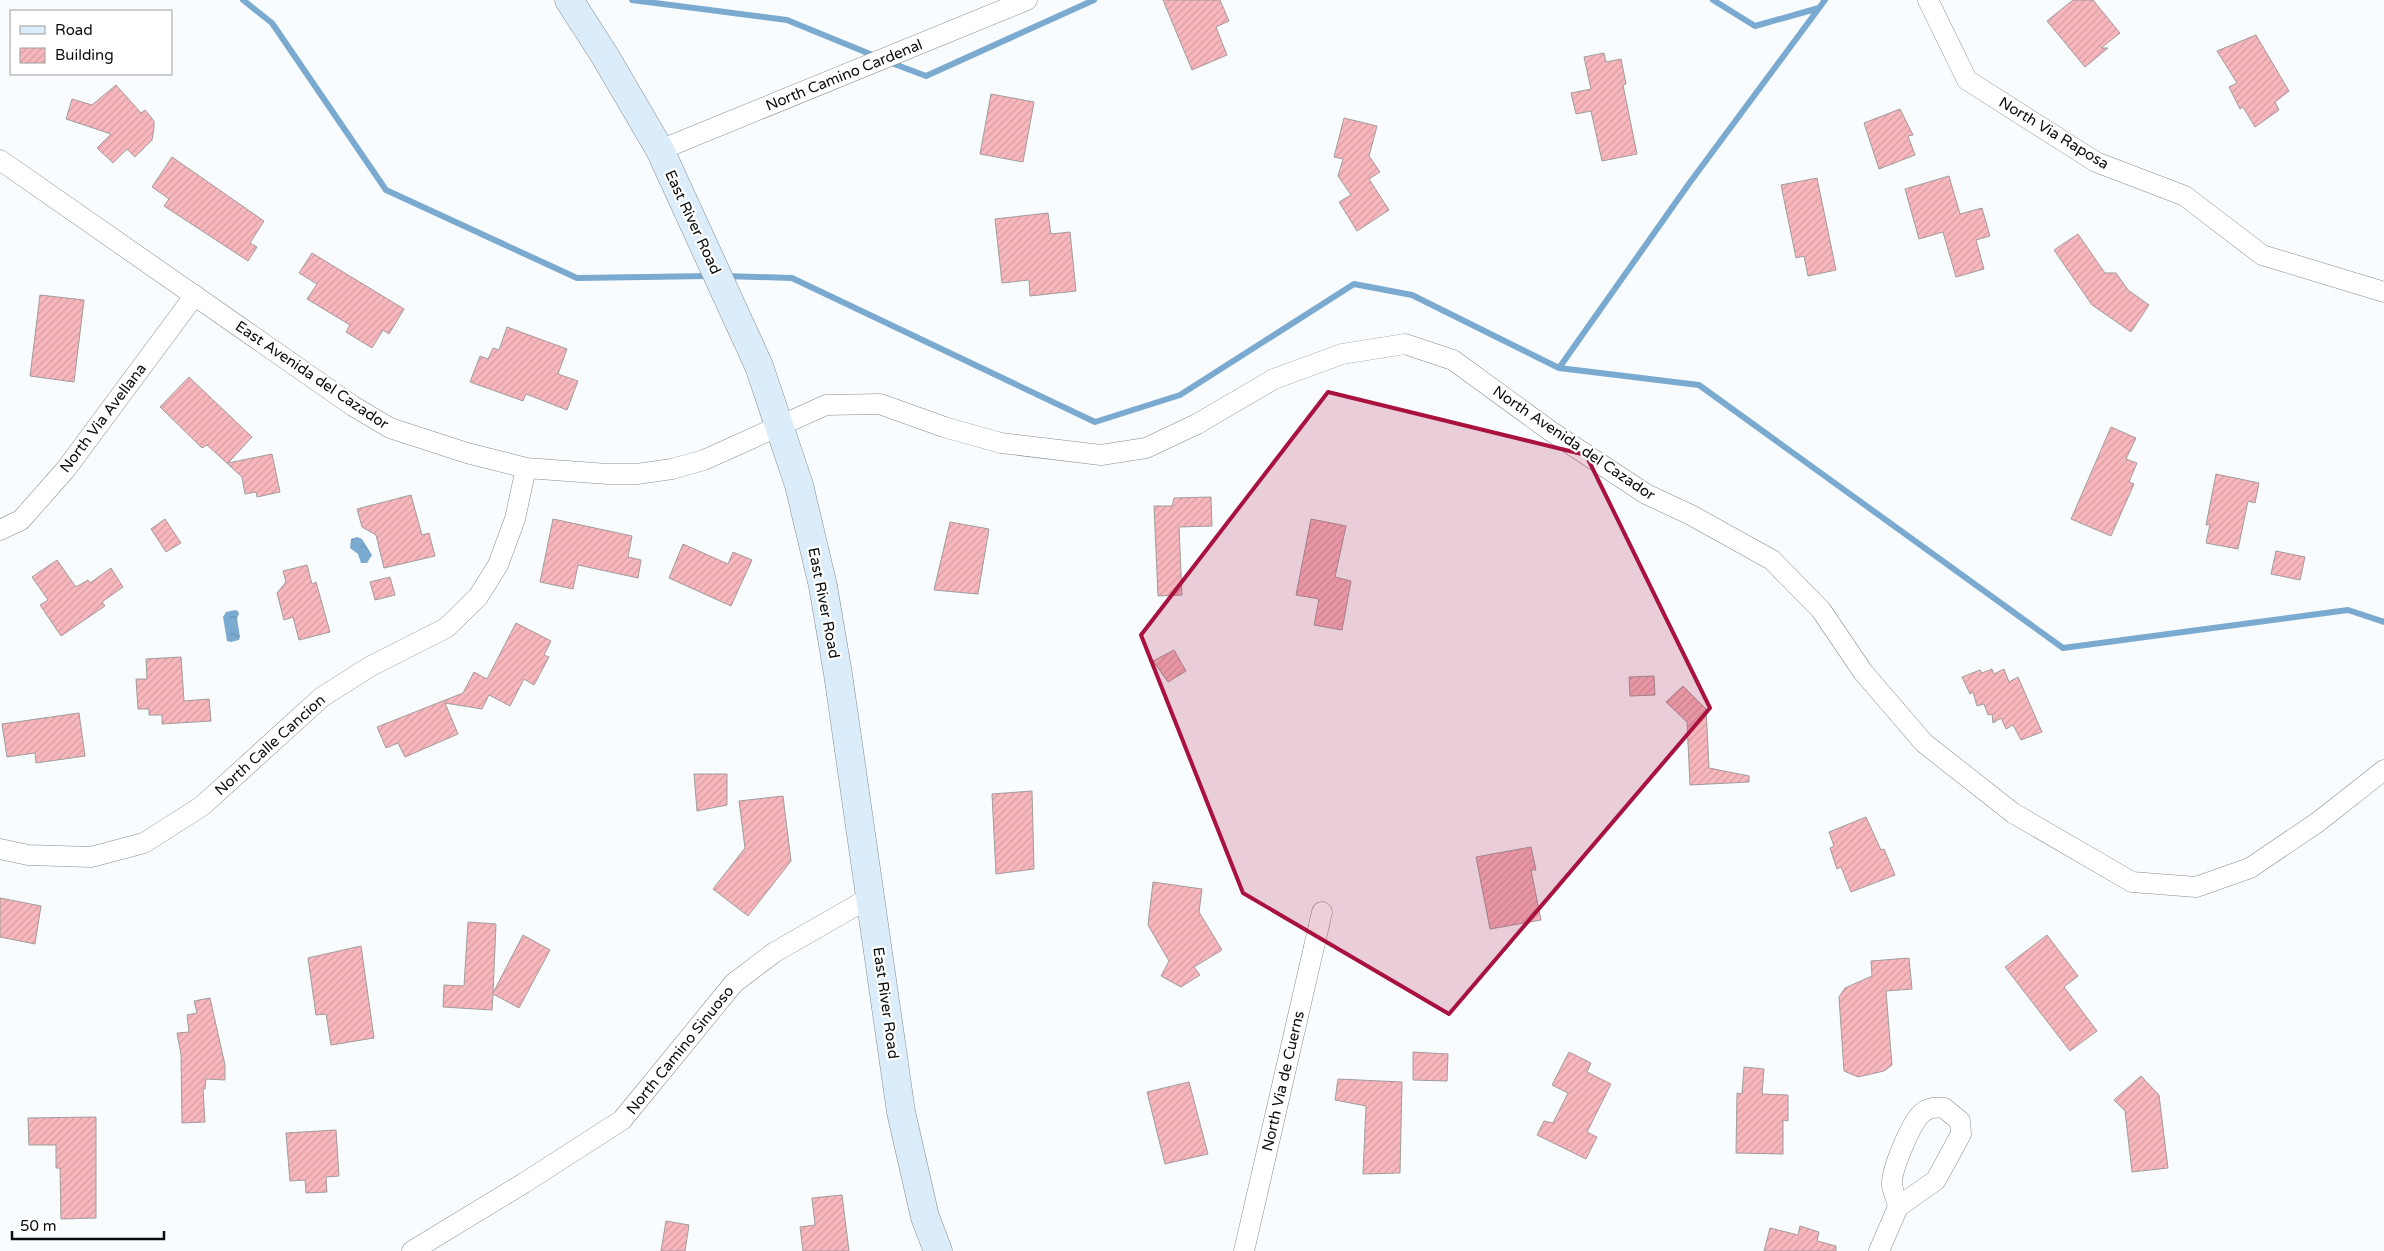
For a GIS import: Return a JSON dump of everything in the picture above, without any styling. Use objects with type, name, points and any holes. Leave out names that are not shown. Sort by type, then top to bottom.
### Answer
[{"type":"street","name":"East River Road","points":[[569,0],[606,56],[660,150],[758,366],[781,427],[801,494],[823,586],[872,897],[901,1112],[926,1217],[938,1251]]},
{"type":"street","name":"North Camino Cardenal","points":[[660,150],[1028,0]]},
{"type":"street","name":"North Via Raposa","points":[[1928,0],[1967,80],[2096,162],[2185,196],[2262,255],[2384,292]]},
{"type":"street","name":"East Avenida del Cazador","points":[[0,160],[353,406],[390,428],[449,448],[526,468],[637,474],[672,470],[704,460],[781,427]]},
{"type":"street","name":"North Via Avellana","points":[[0,530],[21,520],[66,469],[194,294]]},
{"type":"street","name":"North Avenida del Cazador","points":[[781,427],[826,405],[880,404],[944,427],[1001,444],[1101,455],[1146,448],[1197,424],[1274,379],[1342,354],[1404,344],[1452,360],[1549,430],[1646,494],[1691,515],[1772,560],[1821,610],[1863,672],[1924,743],[2013,813],[2132,882],[2196,887],[2250,868],[2318,822],[2384,770]]},
{"type":"street","name":"North Calle Cancion","points":[[0,848],[28,855],[91,857],[144,843],[202,806],[322,697],[371,666],[446,628],[478,597],[498,565],[515,519],[526,468]]},
{"type":"street","name":"North Camino Sinuoso","points":[[412,1251],[622,1120],[734,983],[775,952],[872,897]]},
{"type":"street","name":"North Via de Cuerns","points":[[1244,1251],[1322,912]]},
{"type":"street","points":[[1879,1251],[1898,1207],[1936,1180],[1961,1134],[1960,1121],[1944,1108],[1926,1110],[1920,1114],[1912,1129],[1894,1171],[1892,1184],[1898,1207]]},
{"type":"highlighted area","points":[[1328,392],[1586,455],[1710,708],[1449,1014],[1243,893],[1141,635]]},
{"type":"water","points":[[357,537],[362,539],[372,555],[367,563],[361,563],[358,554],[350,548],[351,539]]},
{"type":"water","points":[[235,610],[239,614],[237,618],[240,637],[239,640],[231,642],[227,641],[223,617],[226,612]]},
{"type":"building","points":[[1163,0],[1220,0],[1229,21],[1216,27],[1227,55],[1192,70]]},
{"type":"building","points":[[2073,0],[2093,0],[2120,33],[2101,48],[2108,48],[2085,67],[2047,21]]},
{"type":"building","points":[[2256,35],[2289,91],[2275,102],[2279,110],[2255,127],[2243,107],[2240,109],[2229,87],[2237,83],[2217,51]]},
{"type":"building","points":[[1604,53],[1606,62],[1621,59],[1626,84],[1623,85],[1637,154],[1602,161],[1591,111],[1576,114],[1571,93],[1591,89],[1584,57]]},
{"type":"building","points":[[116,85],[141,113],[145,110],[154,121],[154,128],[152,140],[135,157],[127,149],[113,163],[97,148],[111,134],[66,119],[72,99],[92,105]]},
{"type":"building","points":[[991,94],[1034,102],[1023,162],[980,154]]},
{"type":"building","points":[[1900,109],[1913,135],[1908,136],[1915,155],[1879,169],[1864,123]]},
{"type":"building","points":[[1344,118],[1377,126],[1369,156],[1380,172],[1369,179],[1389,210],[1357,231],[1339,202],[1351,195],[1338,176],[1343,159],[1334,157]]},
{"type":"building","points":[[172,157],[264,221],[250,243],[257,247],[248,261],[164,206],[169,199],[152,187]]},
{"type":"building","points":[[1949,176],[1960,214],[1982,208],[1990,236],[1976,240],[1984,269],[1956,277],[1943,232],[1919,239],[1905,189]]},
{"type":"building","points":[[1817,178],[1836,270],[1808,276],[1804,256],[1796,258],[1781,185]]},
{"type":"building","points":[[1048,213],[1051,234],[1070,232],[1076,291],[1030,296],[1029,280],[1002,283],[995,219]]},
{"type":"building","points":[[2078,234],[2105,273],[2116,273],[2128,290],[2149,305],[2131,332],[2092,305],[2054,250]]},
{"type":"building","points":[[312,253],[404,309],[389,334],[383,330],[372,348],[346,332],[350,325],[307,299],[317,284],[299,273]]},
{"type":"building","points":[[40,295],[84,300],[74,382],[30,376]]},
{"type":"building","points":[[507,327],[567,349],[558,374],[578,381],[567,410],[526,394],[523,401],[470,382],[480,356],[488,359],[493,348],[499,350]]},
{"type":"building","points":[[189,377],[252,437],[228,463],[272,454],[280,492],[257,497],[256,492],[245,494],[242,477],[207,445],[202,448],[160,407]]},
{"type":"building","points":[[2111,427],[2136,438],[2126,459],[2137,463],[2129,482],[2134,484],[2111,536],[2071,519]]},
{"type":"building","points":[[2216,474],[2259,483],[2255,503],[2248,501],[2238,549],[2206,543],[2210,524],[2206,525]]},
{"type":"building","points":[[411,495],[422,535],[429,533],[435,556],[384,568],[376,535],[362,527],[357,509]]},
{"type":"building","points":[[1211,497],[1212,526],[1179,527],[1182,595],[1158,596],[1154,506],[1172,506],[1174,498]]},
{"type":"building","points":[[165,519],[181,543],[166,552],[151,529]]},
{"type":"building","points":[[553,519],[632,536],[628,557],[641,560],[638,578],[578,565],[573,589],[540,582]]},
{"type":"building","points":[[1311,519],[1346,526],[1335,577],[1351,581],[1342,630],[1314,625],[1319,599],[1296,595]]},
{"type":"building","points":[[950,522],[989,529],[978,594],[934,590]]},
{"type":"building","points":[[683,544],[728,564],[733,552],[752,560],[731,606],[669,578]]},
{"type":"building","points":[[2276,551],[2305,557],[2300,580],[2271,574]]},
{"type":"building","points":[[57,560],[76,587],[88,580],[90,583],[111,568],[123,587],[102,602],[105,606],[61,636],[40,605],[48,600],[32,577]]},
{"type":"building","points":[[307,565],[312,584],[316,582],[330,632],[299,640],[293,617],[284,620],[277,593],[286,582],[283,571]]},
{"type":"building","points":[[390,577],[395,595],[375,600],[370,582]]},
{"type":"building","points":[[516,623],[551,641],[544,655],[549,657],[534,685],[524,679],[510,706],[489,695],[482,709],[445,703],[458,734],[405,757],[398,743],[386,748],[377,727],[463,693],[474,672],[487,679]]},
{"type":"building","points":[[1174,650],[1186,671],[1168,682],[1153,661]]},
{"type":"building","points":[[181,657],[184,701],[209,699],[211,721],[162,724],[162,715],[149,715],[149,709],[138,709],[136,679],[147,679],[146,659]]},
{"type":"building","points":[[1992,669],[1994,674],[2004,669],[2009,682],[2018,677],[2042,732],[2021,740],[2013,725],[2006,729],[2001,718],[1993,723],[1992,714],[1988,715],[1984,704],[1977,706],[1973,692],[1970,694],[1962,677],[1980,670],[1982,673]]},
{"type":"building","points":[[1654,676],[1655,695],[1630,696],[1629,677]]},
{"type":"building","points":[[1683,686],[1706,709],[1709,768],[1749,776],[1749,782],[1690,785],[1687,722],[1666,702]]},
{"type":"building","points":[[79,713],[85,756],[36,763],[35,753],[7,757],[2,724]]},
{"type":"building","points":[[694,774],[727,774],[727,805],[697,811]]},
{"type":"building","points":[[1032,791],[1034,869],[996,874],[992,794]]},
{"type":"building","points":[[783,796],[791,861],[748,916],[713,889],[745,848],[739,801]]},
{"type":"building","points":[[1866,817],[1881,850],[1884,849],[1895,875],[1851,892],[1841,867],[1837,869],[1830,848],[1834,846],[1829,832]]},
{"type":"building","points":[[1531,847],[1536,870],[1531,870],[1541,920],[1490,929],[1476,857]]},
{"type":"building","points":[[1153,882],[1202,889],[1199,912],[1222,950],[1194,967],[1200,975],[1181,987],[1161,976],[1169,961],[1148,925]]},
{"type":"building","points":[[0,898],[41,906],[35,944],[0,937]]},
{"type":"building","points":[[468,922],[496,924],[493,993],[523,935],[550,950],[519,1008],[493,994],[492,1010],[443,1007],[444,985],[464,986]]},
{"type":"building","points":[[2047,935],[2078,976],[2064,987],[2097,1031],[2070,1051],[2005,967]]},
{"type":"building","points":[[361,946],[374,1038],[331,1045],[326,1014],[316,1015],[308,958]]},
{"type":"building","points":[[1909,958],[1912,989],[1886,991],[1892,1065],[1884,1071],[1858,1077],[1844,1071],[1839,997],[1845,988],[1872,976],[1871,961]]},
{"type":"building","points":[[210,998],[225,1065],[225,1080],[206,1079],[205,1089],[203,1089],[205,1122],[182,1123],[181,1054],[177,1033],[189,1032],[187,1015],[197,1013],[194,1001]]},
{"type":"building","points":[[1413,1052],[1448,1054],[1447,1081],[1413,1080]]},
{"type":"building","points":[[1569,1052],[1591,1063],[1587,1072],[1611,1084],[1587,1132],[1597,1137],[1586,1159],[1537,1135],[1544,1121],[1553,1123],[1568,1093],[1552,1085]]},
{"type":"building","points":[[1744,1067],[1764,1069],[1762,1094],[1788,1095],[1788,1121],[1783,1120],[1783,1154],[1736,1153],[1737,1093],[1742,1094]]},
{"type":"building","points":[[2141,1076],[2159,1095],[2168,1168],[2132,1172],[2125,1111],[2114,1100]]},
{"type":"building","points":[[1338,1079],[1402,1082],[1400,1173],[1363,1174],[1366,1106],[1335,1100]]},
{"type":"building","points":[[1189,1082],[1208,1154],[1165,1164],[1147,1092]]},
{"type":"building","points":[[96,1117],[96,1218],[61,1219],[60,1168],[56,1168],[56,1145],[29,1145],[28,1118]]},
{"type":"building","points":[[336,1130],[339,1176],[326,1177],[327,1192],[306,1193],[305,1180],[290,1181],[286,1133]]},
{"type":"building","points":[[842,1195],[849,1251],[803,1251],[800,1227],[815,1225],[812,1198]]},
{"type":"building","points":[[666,1221],[689,1225],[685,1251],[661,1251]]},
{"type":"building","points":[[1800,1226],[1819,1232],[1817,1241],[1836,1246],[1836,1251],[1764,1251],[1770,1228],[1798,1235]]},
{"type":"waterway","points":[[243,0],[272,23],[386,190],[577,278],[710,276]]},
{"type":"waterway","points":[[632,0],[787,20],[875,56]]},
{"type":"waterway","points":[[889,62],[926,76],[1094,0]]},
{"type":"waterway","points":[[1713,0],[1755,26],[1819,8]]},
{"type":"waterway","points":[[725,276],[792,278],[1095,422],[1180,395],[1354,284],[1412,295],[1559,368],[1688,185],[1825,0]]},
{"type":"waterway","points":[[1559,368],[1699,385],[2063,648],[2348,610],[2384,622]]}]
